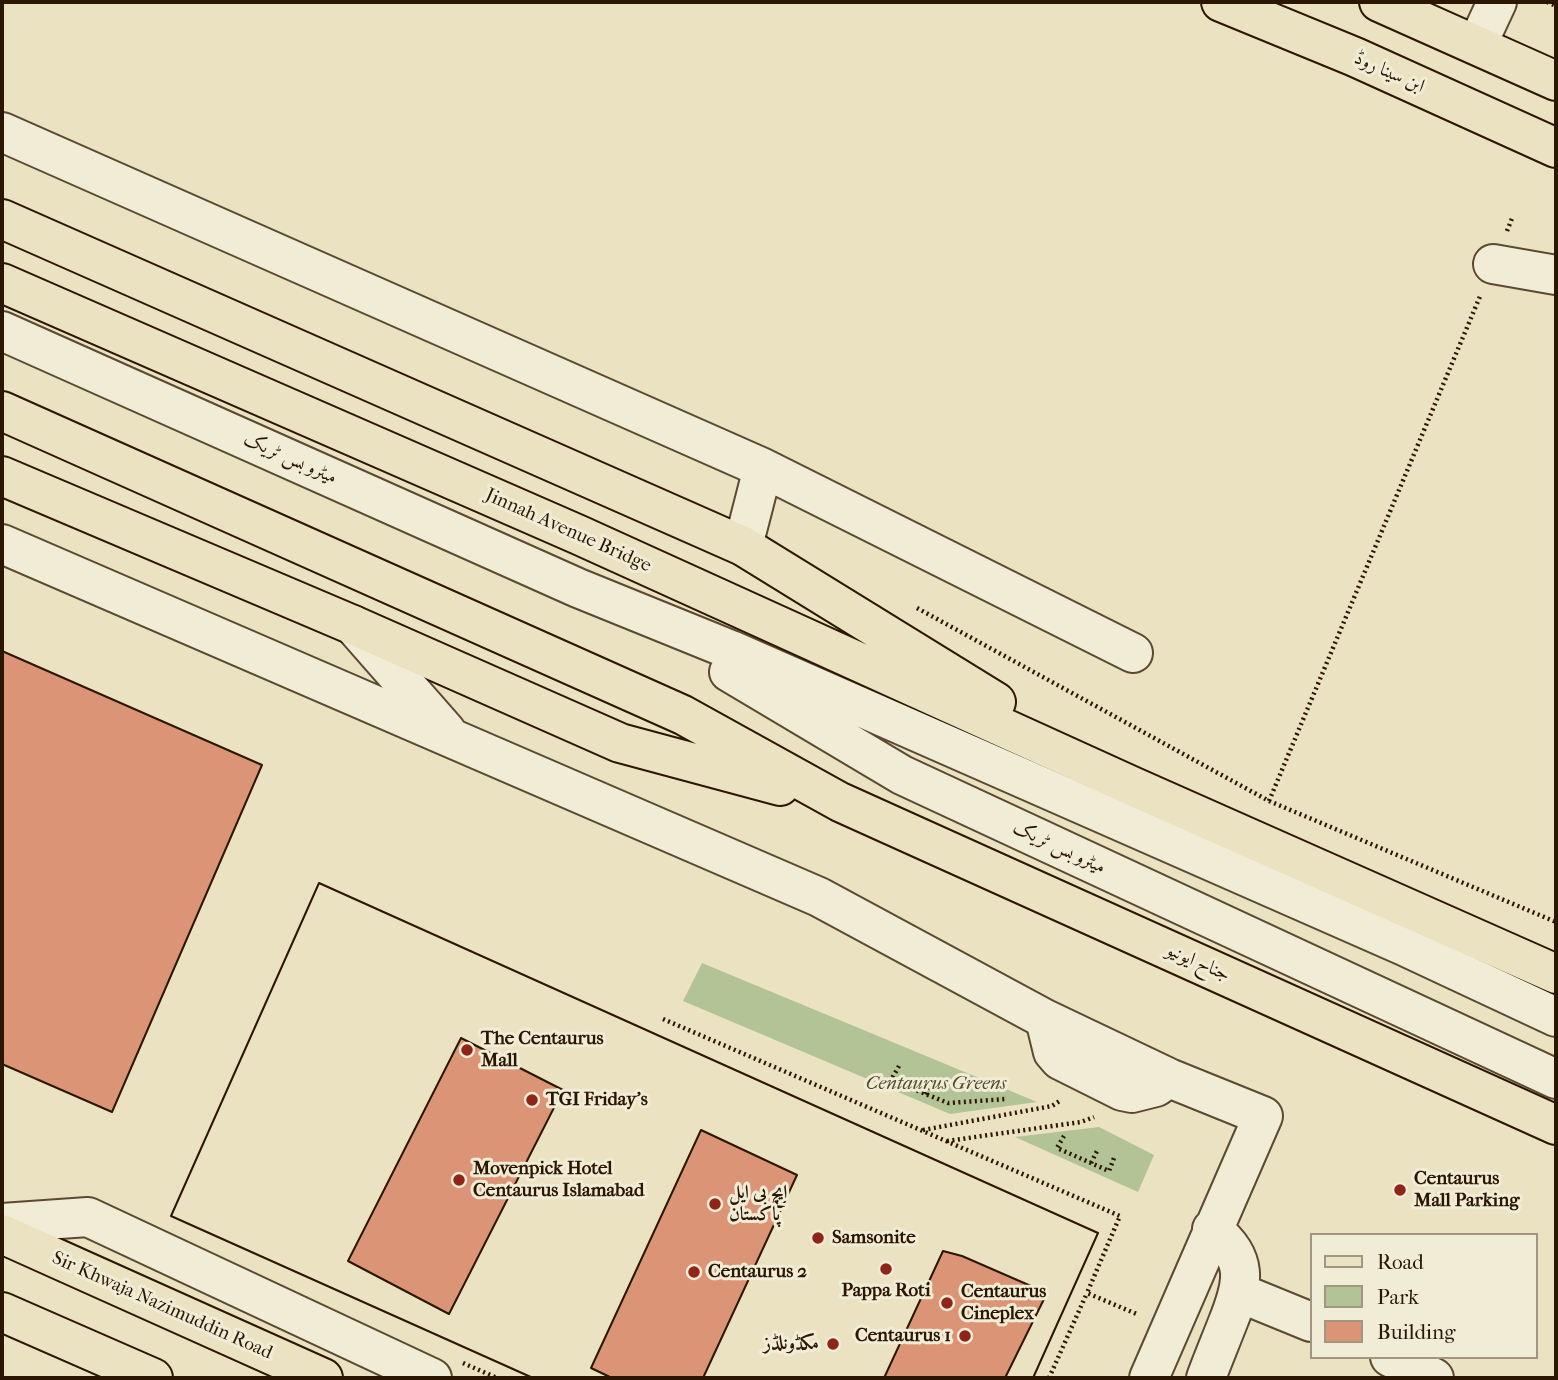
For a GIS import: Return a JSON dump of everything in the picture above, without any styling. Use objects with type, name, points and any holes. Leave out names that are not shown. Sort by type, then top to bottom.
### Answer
[{"type":"main road","name":"ابن سینا روڈ","points":[[1221,2],[1355,57],[1556,148]]},
{"type":"main road","points":[[1379,2],[1433,13],[1477,45],[1556,81]]},
{"type":"main road","points":[[2,219],[743,546],[1132,786],[1556,974]]},
{"type":"main road","name":"Jinnah Avenue Bridge","points":[[2,283],[579,535],[1132,786]]},
{"type":"main road","points":[[2,411],[683,715],[840,802]]},
{"type":"main road","points":[[2,477],[353,625],[621,743],[840,802]]},
{"type":"main road","name":"جناح ایونیو","points":[[840,802],[1556,1125]]},
{"type":"main road","name":"Sir Khwaja Nazimuddin Road","points":[[2,1234],[323,1378]]},
{"type":"main road","points":[[2,1312],[153,1378]]},
{"type":"street","points":[[1477,45],[1497,2]]},
{"type":"street","points":[[2,132],[763,468],[1133,653]]},
{"type":"street","points":[[1493,264],[1556,275]]},
{"type":"street","name":"میٹرو بس ٹریک","points":[[2,331],[578,588],[731,650],[1402,945],[1556,1017]]},
{"type":"street","points":[[743,546],[763,468]]},
{"type":"street","points":[[2,544],[819,897],[1045,1019],[1169,1078],[1264,1116],[1212,1229],[1149,1378]]},
{"type":"street","name":"میٹرو بس ٹریک","points":[[578,588],[727,671],[902,775],[1556,1079]]},
{"type":"street","points":[[353,625],[452,738]]},
{"type":"street","points":[[2,1223],[88,1217],[432,1378]]},
{"type":"street","points":[[1206,1378],[1240,1293],[1242,1276],[1236,1255],[1212,1229]]},
{"type":"street","points":[[1240,1293],[1310,1322]]},
{"type":"street","points":[[1394,1359],[1434,1378]]},
{"type":"path","points":[[1547,2],[1556,6]]},
{"type":"path","points":[[1269,801],[1513,216]]},
{"type":"path","points":[[916,608],[1269,801],[1556,922]]},
{"type":"path","points":[[663,1019],[1120,1216],[1049,1378]]},
{"type":"path","points":[[899,1066],[891,1080],[948,1103],[1006,1099]]},
{"type":"path","points":[[925,1094],[933,1080]]},
{"type":"path","points":[[922,1131],[1052,1106]]},
{"type":"path","points":[[946,1141],[1081,1122]]},
{"type":"path","points":[[1064,1136],[1057,1148],[1109,1171],[1114,1158]]},
{"type":"path","points":[[1091,1163],[1097,1151]]},
{"type":"path","points":[[1087,1293],[1134,1313]]},
{"type":"green space","name":"Centaurus Greens","points":[[702,963],[1037,1102],[950,1114],[683,1001]]},
{"type":"green space","points":[[1099,1127],[1154,1155],[1138,1192],[1015,1137]]},
{"type":"building","points":[[2,651],[262,765],[112,1112],[2,1064]]},
{"type":"building","name":"The Centaurus Mall","points":[[319,883],[1098,1233],[1033,1378],[533,1378],[171,1216]]},
{"type":"building","name":"The Centaurus Mall","points":[[319,883],[1098,1233],[1033,1378],[533,1378],[171,1216]]},
{"type":"building","points":[[461,1038],[563,1090],[449,1314],[348,1261]]},
{"type":"building","name":"Centaurus 2","points":[[701,1130],[797,1175],[703,1378],[612,1378],[591,1368]]},
{"type":"building","name":"Centaurus 1","points":[[943,1251],[962,1256],[1047,1293],[1005,1378],[884,1378]]},
{"type":"place","name":"The Centaurus Mall","points":[[467,1050]]},
{"type":"place","name":"TGI Friday's","points":[[532,1100]]},
{"type":"place","name":"Movenpick Hotel Centaurus Islamabad","points":[[459,1180]]},
{"type":"place","name":"Centaurus Mall Parking","points":[[1400,1190]]},
{"type":"place","name":"ایچ بی ایل پاکستان","points":[[715,1204]]},
{"type":"place","name":"Samsonite","points":[[818,1238]]},
{"type":"place","name":"Pappa Roti","points":[[886,1269]]},
{"type":"place","name":"Centaurus 2","points":[[694,1272]]},
{"type":"place","name":"Centaurus Cineplex","points":[[947,1303]]},
{"type":"place","name":"Centaurus 1","points":[[965,1336]]},
{"type":"place","name":"مکڈونلڈز","points":[[833,1344]]}]
